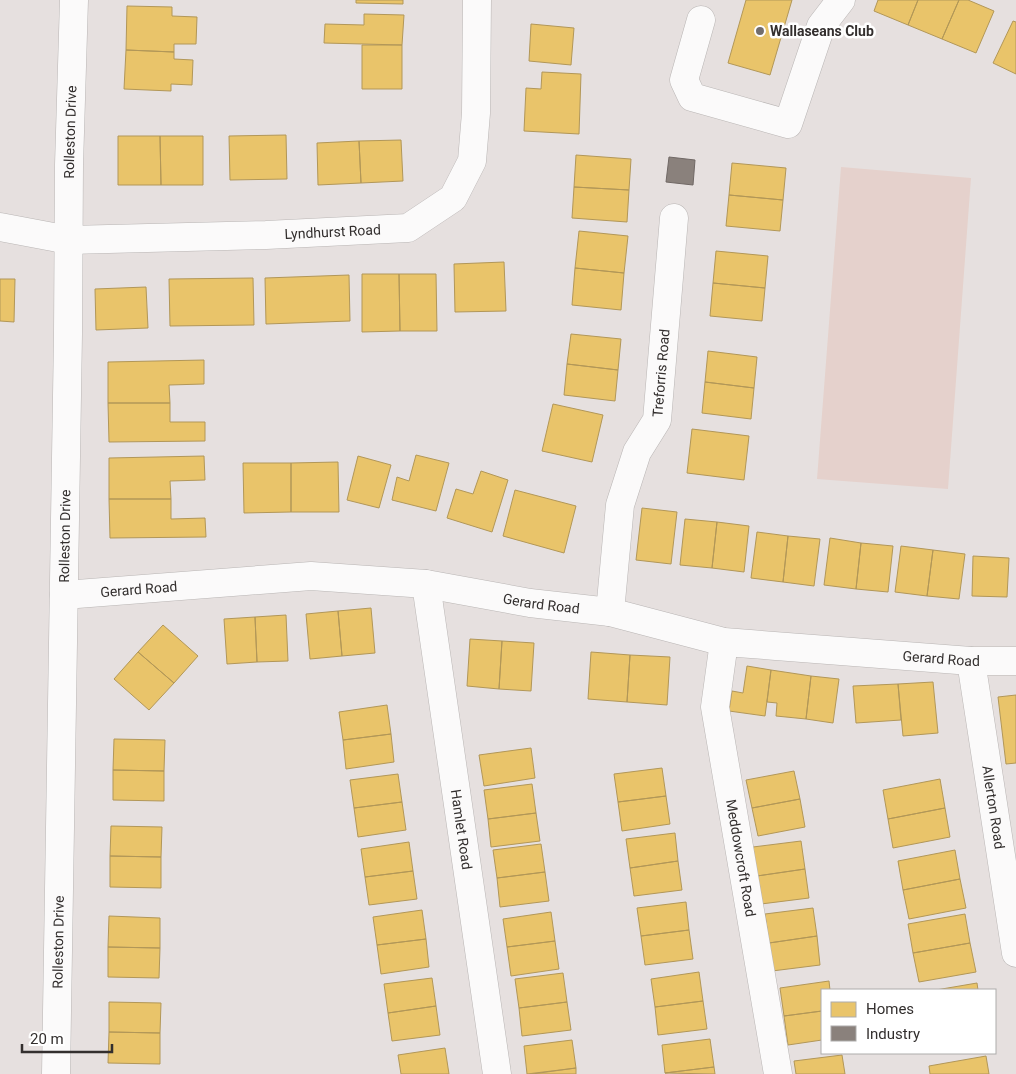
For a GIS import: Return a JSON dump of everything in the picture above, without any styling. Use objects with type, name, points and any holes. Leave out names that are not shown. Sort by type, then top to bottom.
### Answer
[{"type":"street","name":"Rolleston Drive","points":[[56,1074],[74,0]]},
{"type":"street","name":"Lyndhurst Road","points":[[0,227],[69,240],[266,235],[408,228],[453,198],[472,160],[476,113],[477,0]]},
{"type":"street","points":[[700,20],[684,80],[692,97],[788,124],[821,26],[841,0]]},
{"type":"street","name":"Treforris Road","points":[[610,612],[620,505],[637,452],[657,420],[674,218]]},
{"type":"street","name":"Gerard Road","points":[[64,595],[311,576],[426,584],[530,602],[610,612],[724,642],[972,661],[1016,661]]},
{"type":"street","name":"Hamlet Road","points":[[426,584],[497,1074]]},
{"type":"street","name":"Meddowcroft Road","points":[[724,642],[716,706],[778,1074]]},
{"type":"street","name":"Allerton Road","points":[[972,661],[1016,953]]},
{"type":"shaded area","points":[[841,167],[971,178],[948,489],[817,479]]},
{"type":"building: Homes","points":[[356,0],[403,0],[403,4],[356,3]]},
{"type":"building: Homes","name":"Wallaseans Club","points":[[746,0],[792,0],[770,75],[728,63]]},
{"type":"building: Homes","points":[[878,0],[918,0],[908,25],[874,11]]},
{"type":"building: Homes","points":[[918,0],[959,0],[942,39],[908,25]]},
{"type":"building: Homes","points":[[959,0],[968,0],[994,11],[976,53],[942,39]]},
{"type":"building: Homes","points":[[127,6],[172,7],[172,16],[197,17],[196,44],[174,44],[174,52],[126,50]]},
{"type":"building: Homes","points":[[364,14],[404,15],[402,45],[324,43],[325,24],[364,25]]},
{"type":"building: Homes","points":[[1013,21],[1016,22],[1016,74],[993,63]]},
{"type":"building: Homes","points":[[531,24],[574,28],[571,65],[529,61]]},
{"type":"building: Homes","points":[[362,45],[402,45],[402,89],[362,89]]},
{"type":"building: Homes","points":[[126,50],[174,52],[174,59],[193,60],[192,85],[171,84],[171,91],[124,89]]},
{"type":"building: Homes","points":[[542,72],[581,74],[579,134],[524,131],[526,88],[541,89]]},
{"type":"building: Homes","points":[[286,135],[287,179],[230,180],[229,136]]},
{"type":"building: Homes","points":[[118,136],[160,136],[161,185],[118,185]]},
{"type":"building: Homes","points":[[160,136],[203,136],[203,185],[161,185]]},
{"type":"building: Homes","points":[[401,140],[403,181],[361,183],[359,141]]},
{"type":"building: Homes","points":[[359,141],[361,183],[318,185],[317,143]]},
{"type":"building: Homes","points":[[576,155],[631,159],[629,190],[574,187]]},
{"type":"building: Homes","points":[[732,163],[786,168],[783,200],[729,195]]},
{"type":"building: Homes","points":[[574,187],[629,190],[627,222],[572,218]]},
{"type":"building: Homes","points":[[729,195],[783,200],[780,231],[726,226]]},
{"type":"building: Homes","points":[[579,231],[628,236],[624,273],[575,268]]},
{"type":"building: Homes","points":[[716,251],[768,256],[765,288],[713,283]]},
{"type":"building: Homes","points":[[504,262],[506,311],[455,312],[454,264]]},
{"type":"building: Homes","points":[[575,268],[624,273],[621,310],[572,305]]},
{"type":"building: Homes","points":[[362,274],[399,274],[400,331],[362,332]]},
{"type":"building: Homes","points":[[399,274],[436,274],[437,331],[400,331]]},
{"type":"building: Homes","points":[[349,275],[350,321],[266,324],[265,278]]},
{"type":"building: Homes","points":[[253,278],[254,325],[170,326],[169,279]]},
{"type":"building: Homes","points":[[0,279],[15,279],[14,322],[0,321]]},
{"type":"building: Homes","points":[[713,283],[765,288],[762,321],[710,316]]},
{"type":"building: Homes","points":[[146,287],[148,328],[96,330],[95,289]]},
{"type":"building: Homes","points":[[571,334],[621,339],[618,370],[567,364]]},
{"type":"building: Homes","points":[[708,351],[757,357],[754,388],[705,382]]},
{"type":"building: Homes","points":[[204,360],[204,384],[169,385],[170,403],[108,403],[108,362]]},
{"type":"building: Homes","points":[[567,364],[618,370],[615,401],[564,395]]},
{"type":"building: Homes","points":[[705,382],[754,388],[751,419],[702,413]]},
{"type":"building: Homes","points":[[108,403],[170,403],[170,422],[205,422],[205,441],[109,442]]},
{"type":"building: Homes","points":[[553,404],[603,415],[592,462],[542,451]]},
{"type":"building: Homes","points":[[692,429],[749,436],[744,480],[687,473]]},
{"type":"building: Homes","points":[[416,455],[449,463],[436,511],[392,500],[397,477],[409,481]]},
{"type":"building: Homes","points":[[204,456],[205,480],[170,481],[171,499],[109,499],[109,458]]},
{"type":"building: Homes","points":[[358,456],[391,465],[379,508],[347,500]]},
{"type":"building: Homes","points":[[338,462],[339,512],[291,512],[291,463]]},
{"type":"building: Homes","points":[[243,463],[291,463],[291,512],[244,513]]},
{"type":"building: Homes","points":[[481,471],[508,480],[492,532],[447,518],[456,489],[473,494]]},
{"type":"building: Homes","points":[[515,490],[576,506],[564,553],[503,536]]},
{"type":"building: Homes","points":[[109,499],[171,499],[171,519],[205,518],[206,537],[110,538]]},
{"type":"building: Homes","points":[[642,508],[677,512],[671,564],[636,560]]},
{"type":"building: Homes","points":[[685,519],[717,522],[712,568],[680,565]]},
{"type":"building: Homes","points":[[717,522],[749,526],[744,572],[712,568]]},
{"type":"building: Homes","points":[[757,532],[788,536],[783,582],[751,578]]},
{"type":"building: Homes","points":[[788,536],[820,539],[814,586],[783,582]]},
{"type":"building: Homes","points":[[830,538],[861,543],[856,589],[824,585]]},
{"type":"building: Homes","points":[[861,543],[893,546],[888,592],[856,589]]},
{"type":"building: Homes","points":[[901,546],[933,550],[927,596],[895,592]]},
{"type":"building: Homes","points":[[933,550],[965,554],[959,599],[927,596]]},
{"type":"building: Homes","points":[[973,556],[1009,558],[1007,597],[972,596]]},
{"type":"building: Homes","points":[[371,608],[375,653],[342,656],[338,611]]},
{"type":"building: Homes","points":[[338,611],[342,656],[310,659],[306,614]]},
{"type":"building: Homes","points":[[286,615],[288,661],[257,662],[255,617]]},
{"type":"building: Homes","points":[[255,617],[257,662],[227,664],[224,619]]},
{"type":"building: Homes","points":[[163,625],[198,656],[174,683],[138,652]]},
{"type":"building: Homes","points":[[470,639],[502,641],[499,689],[467,686]]},
{"type":"building: Homes","points":[[502,641],[534,643],[531,691],[499,689]]},
{"type":"building: Homes","points":[[138,652],[174,683],[149,710],[114,679]]},
{"type":"building: Homes","points":[[591,652],[630,655],[627,702],[588,699]]},
{"type":"building: Homes","points":[[630,655],[670,657],[667,705],[627,702]]},
{"type":"building: Homes","points":[[747,666],[771,670],[765,716],[729,711],[732,691],[743,693]]},
{"type":"building: Homes","points":[[771,670],[811,676],[806,719],[776,716],[777,703],[767,702]]},
{"type":"building: Homes","points":[[811,676],[839,679],[833,723],[806,719]]},
{"type":"building: Homes","points":[[933,682],[938,733],[903,736],[898,684]]},
{"type":"building: Homes","points":[[898,684],[901,720],[856,723],[853,686]]},
{"type":"building: Homes","points":[[1016,695],[1016,763],[1006,764],[998,697]]},
{"type":"building: Homes","points":[[387,705],[391,734],[343,740],[339,712]]},
{"type":"building: Homes","points":[[391,734],[394,762],[346,769],[343,740]]},
{"type":"building: Homes","points":[[114,739],[165,740],[164,771],[113,770]]},
{"type":"building: Homes","points":[[531,748],[535,778],[484,786],[479,755]]},
{"type":"building: Homes","points":[[662,768],[666,796],[618,802],[614,774]]},
{"type":"building: Homes","points":[[113,770],[164,771],[164,801],[113,800]]},
{"type":"building: Homes","points":[[794,771],[800,799],[752,808],[746,780]]},
{"type":"building: Homes","points":[[398,774],[402,802],[354,808],[350,780]]},
{"type":"building: Homes","points":[[940,779],[945,808],[888,819],[883,790]]},
{"type":"building: Homes","points":[[532,784],[536,813],[488,819],[484,790]]},
{"type":"building: Homes","points":[[666,796],[670,824],[622,831],[618,802]]},
{"type":"building: Homes","points":[[800,799],[805,827],[758,836],[752,808]]},
{"type":"building: Homes","points":[[402,802],[406,830],[358,837],[354,808]]},
{"type":"building: Homes","points":[[945,808],[950,837],[893,848],[888,819]]},
{"type":"building: Homes","points":[[536,813],[540,841],[491,847],[488,819]]},
{"type":"building: Homes","points":[[111,826],[162,827],[161,857],[110,856]]},
{"type":"building: Homes","points":[[675,833],[678,861],[630,868],[626,839]]},
{"type":"building: Homes","points":[[801,841],[805,869],[757,876],[753,847]]},
{"type":"building: Homes","points":[[409,842],[413,871],[365,877],[361,849]]},
{"type":"building: Homes","points":[[541,844],[545,872],[497,878],[493,850]]},
{"type":"building: Homes","points":[[955,850],[960,879],[903,890],[898,861]]},
{"type":"building: Homes","points":[[110,856],[161,857],[161,888],[110,887]]},
{"type":"building: Homes","points":[[678,861],[682,890],[634,896],[630,868]]},
{"type":"building: Homes","points":[[805,869],[809,898],[761,904],[757,876]]},
{"type":"building: Homes","points":[[413,871],[417,899],[369,905],[365,877]]},
{"type":"building: Homes","points":[[545,872],[549,901],[500,907],[497,878]]},
{"type":"building: Homes","points":[[960,879],[966,908],[909,919],[903,890]]},
{"type":"building: Homes","points":[[686,902],[689,930],[641,936],[637,908]]},
{"type":"building: Homes","points":[[813,908],[817,936],[769,943],[765,914]]},
{"type":"building: Homes","points":[[422,910],[426,939],[377,945],[373,917]]},
{"type":"building: Homes","points":[[551,912],[555,941],[507,947],[503,919]]},
{"type":"building: Homes","points":[[965,914],[970,943],[913,953],[908,924]]},
{"type":"building: Homes","points":[[109,916],[160,918],[160,948],[108,947]]},
{"type":"building: Homes","points":[[689,930],[693,959],[645,965],[641,936]]},
{"type":"building: Homes","points":[[817,936],[820,965],[772,971],[769,943]]},
{"type":"building: Homes","points":[[426,939],[429,967],[381,974],[377,945]]},
{"type":"building: Homes","points":[[555,941],[559,969],[511,976],[507,947]]},
{"type":"building: Homes","points":[[970,943],[976,972],[919,982],[913,953]]},
{"type":"building: Homes","points":[[108,947],[160,948],[159,978],[108,977]]},
{"type":"building: Homes","points":[[699,972],[703,1001],[655,1007],[651,979]]},
{"type":"building: Homes","points":[[563,973],[567,1002],[519,1008],[515,979]]},
{"type":"building: Homes","points":[[432,978],[436,1006],[388,1013],[384,984]]},
{"type":"building: Homes","points":[[829,981],[830,989],[821,989],[821,1011],[784,1016],[780,988]]},
{"type":"building: Homes","points":[[977,983],[978,989],[942,989]]},
{"type":"building: Homes","points":[[703,1001],[707,1029],[658,1035],[655,1007]]},
{"type":"building: Homes","points":[[109,1002],[161,1003],[160,1033],[109,1032]]},
{"type":"building: Homes","points":[[567,1002],[571,1030],[522,1036],[519,1008]]},
{"type":"building: Homes","points":[[436,1006],[440,1035],[392,1041],[388,1013]]},
{"type":"building: Homes","points":[[821,1011],[821,1040],[788,1045],[784,1016]]},
{"type":"building: Homes","points":[[109,1032],[160,1033],[160,1064],[108,1063]]},
{"type":"building: Homes","points":[[710,1039],[714,1067],[665,1073],[662,1045]]},
{"type":"building: Homes","points":[[572,1040],[576,1068],[527,1074],[524,1046]]},
{"type":"building: Homes","points":[[445,1048],[449,1074],[401,1074],[398,1055]]},
{"type":"building: Homes","points":[[842,1055],[845,1074],[796,1074],[794,1061]]},
{"type":"building: Homes","points":[[986,1056],[989,1074],[930,1074],[929,1066]]},
{"type":"building: Homes","points":[[714,1067],[715,1074],[665,1073]]},
{"type":"building: Homes","points":[[576,1068],[576,1074],[532,1074]]},
{"type":"building: Industry","points":[[669,157],[695,160],[693,185],[666,182]]},
{"type":"place","name":"Wallaseans Club","points":[[760,31]]}]
